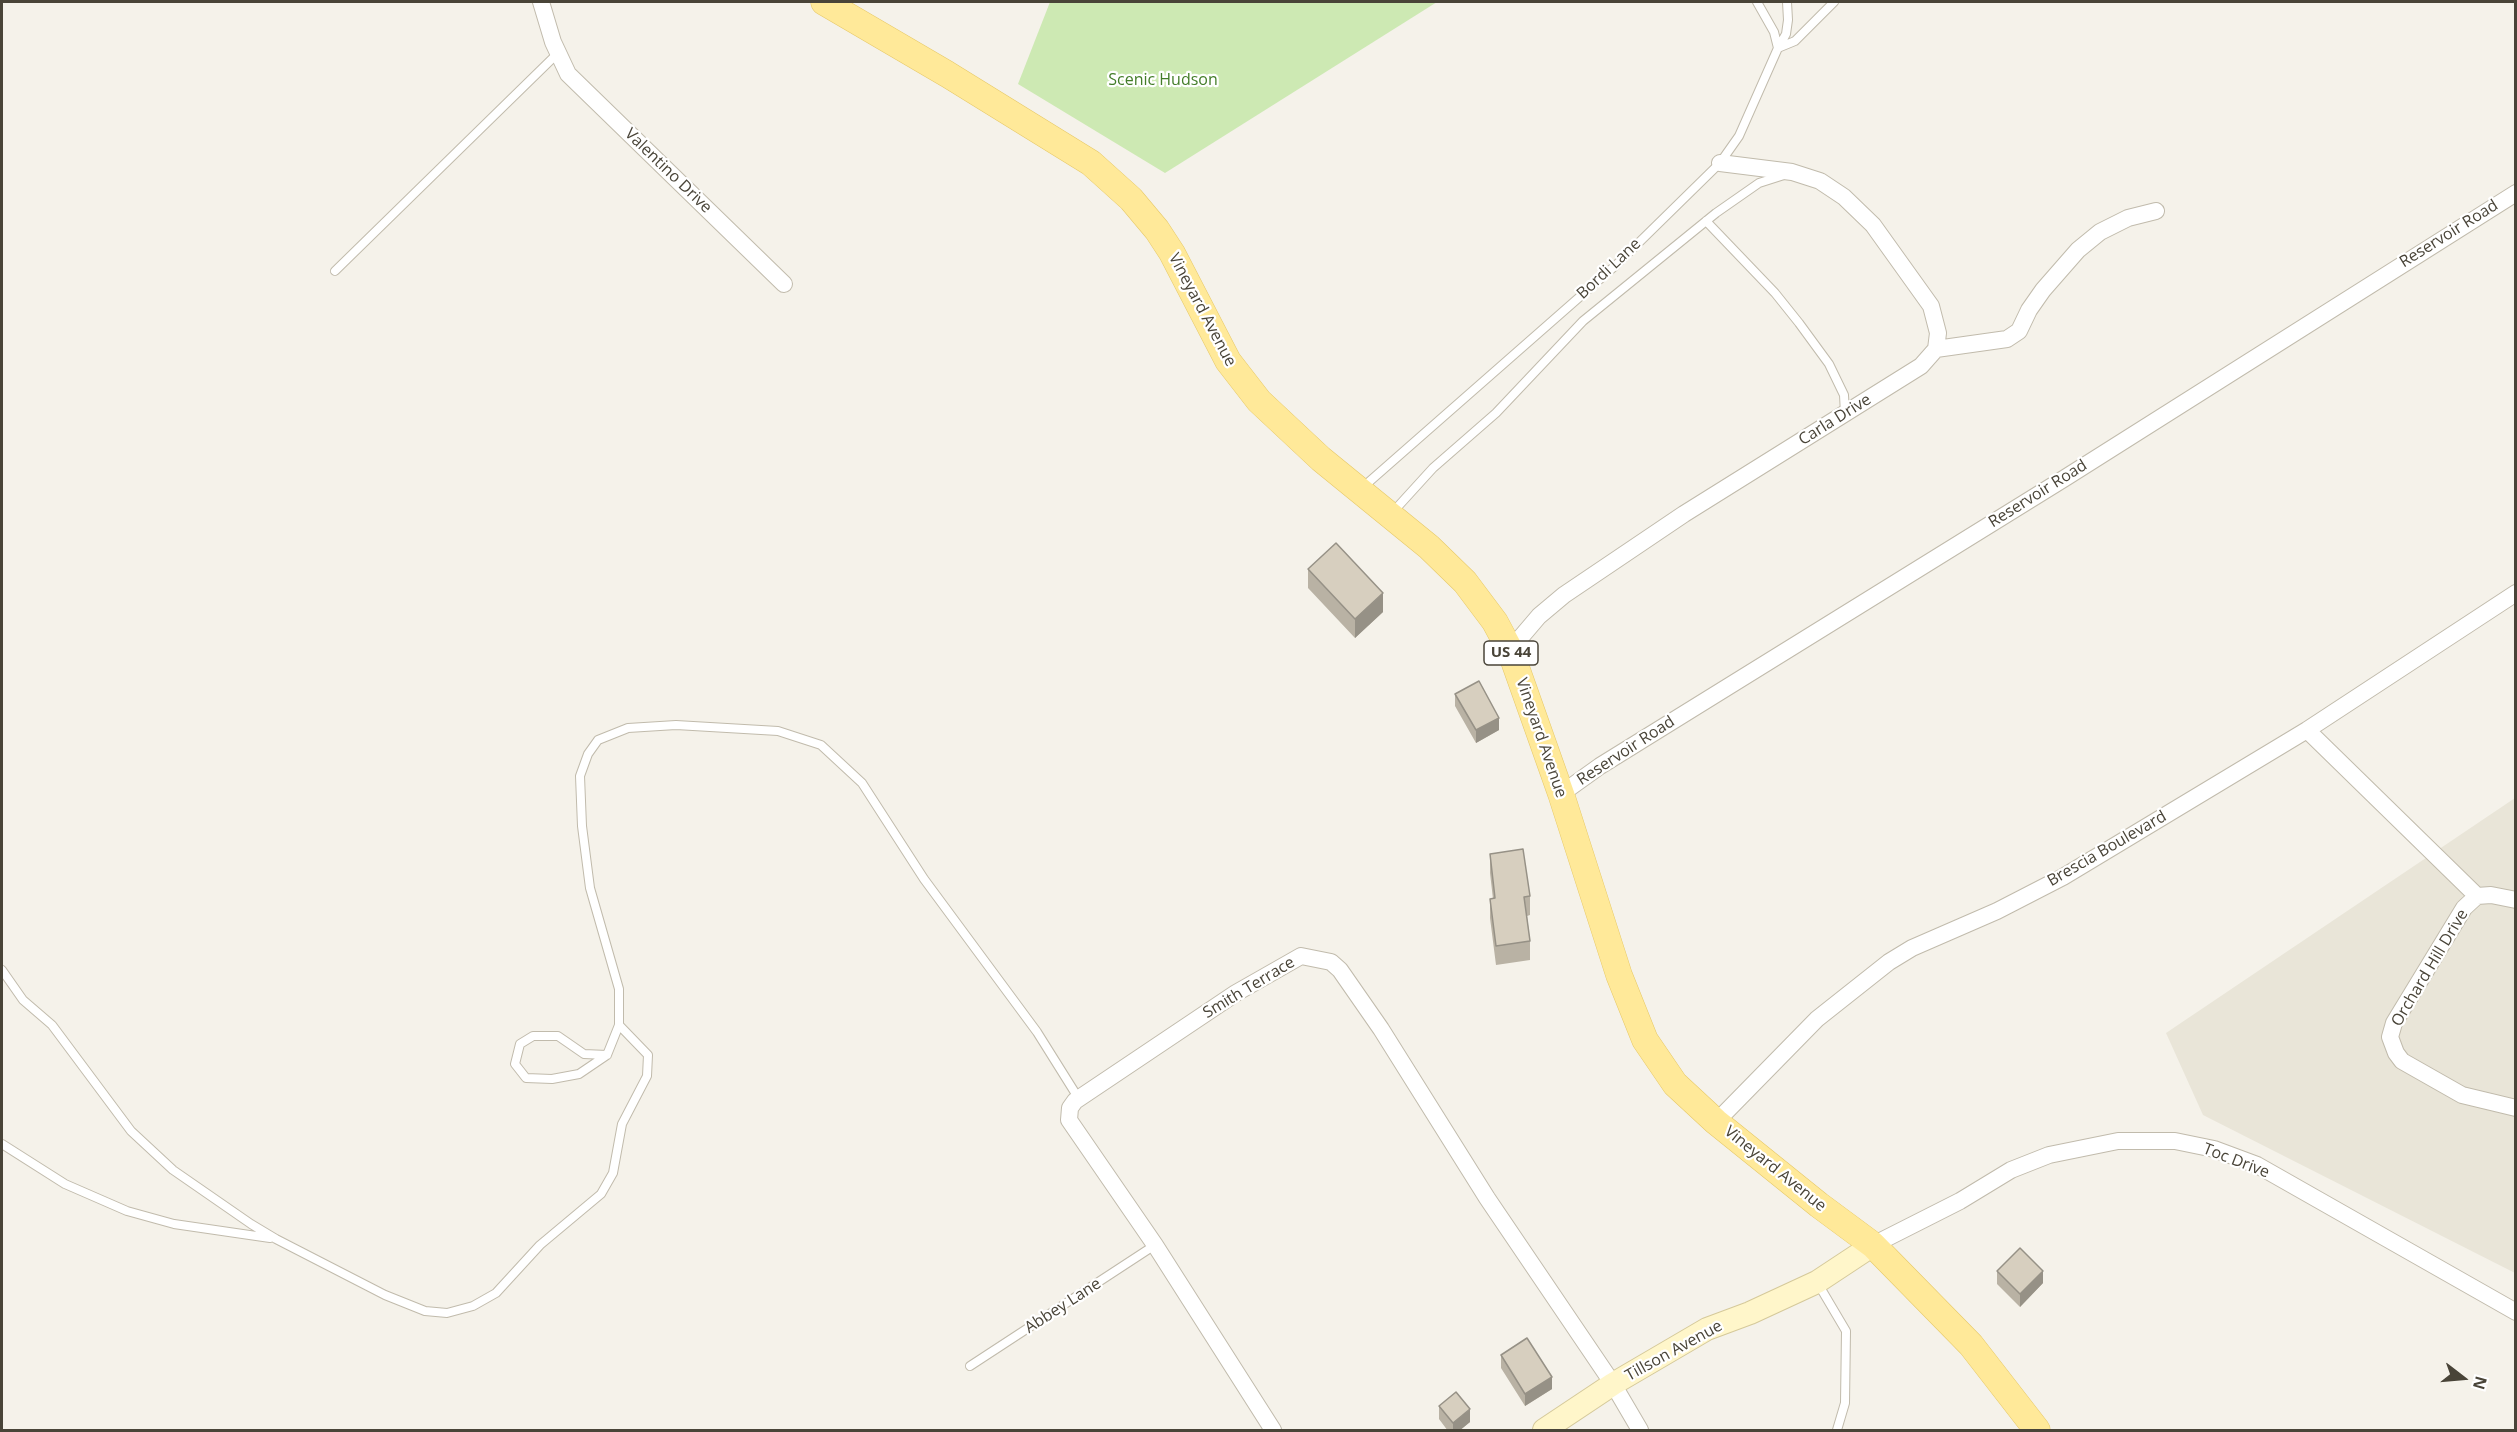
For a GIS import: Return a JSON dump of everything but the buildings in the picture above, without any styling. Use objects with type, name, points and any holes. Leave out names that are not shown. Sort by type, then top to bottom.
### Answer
[{"type":"main road","name":"Vineyard Avenue","points":[[824,2],[947,74],[1091,164],[1131,199],[1173,253],[1228,361],[1259,401],[1320,459],[1429,547],[1465,582],[1495,622],[1510,650],[1561,794],[1622,984],[1645,1041],[1675,1084],[1716,1122],[1819,1205],[1873,1245],[1971,1345],[2037,1431]]},
{"type":"street","name":"Valentino Drive","points":[[541,2],[558,53],[568,74],[784,284]]},
{"type":"street","points":[[1720,163],[1792,172],[1820,181],[1844,197],[1873,225],[1931,306],[1938,333],[1936,349],[2007,339],[2019,331],[2029,310],[2043,290],[2078,250],[2100,232],[2156,211]]},
{"type":"street","name":"Reservoir Road","points":[[1561,794],[1600,766],[2075,471],[2516,193]]},
{"type":"street","name":"Carla Drive","points":[[1510,650],[1539,616],[1564,595],[1684,514],[1921,366],[1936,349]]},
{"type":"street","name":"Brescia Boulevard","points":[[1716,1122],[1817,1019],[1889,962],[1912,948],[1997,911],[2063,877],[2307,730],[2516,593]]},
{"type":"street","name":"Orchard Hill Drive","points":[[2307,730],[2476,896]]},
{"type":"street","name":"Orchard Hill Drive","points":[[2516,900],[2491,895],[2476,896],[2464,908],[2394,1023],[2390,1037],[2402,1061],[2462,1095],[2516,1108]]},
{"type":"street","name":"Smith Terrace","points":[[1079,1099],[1236,993],[1289,961],[1301,956],[1331,962],[1340,970],[1381,1029],[1487,1198],[1613,1384],[1640,1431]]},
{"type":"street","points":[[1079,1099],[1070,1108],[1069,1120],[1155,1245],[1273,1431]]},
{"type":"street","name":"Toc Drive","points":[[1873,1245],[1960,1201],[2011,1170],[2049,1155],[2118,1141],[2175,1141],[2214,1149],[2257,1165],[2516,1312]]},
{"type":"street","name":"Tillson Avenue","points":[[1544,1431],[1613,1384],[1707,1329],[1750,1313],[1816,1282],[1873,1245]]},
{"type":"lane","points":[[1757,2],[1774,32],[1778,48],[1795,41],[1834,2]]},
{"type":"lane","name":"Bordi Lane","points":[[1359,491],[1616,265],[1720,163],[1739,136],[1786,34],[1787,2]]},
{"type":"lane","points":[[335,271],[558,53]]},
{"type":"lane","points":[[1390,515],[1433,468],[1496,412],[1583,321],[1706,221],[1759,183],[1792,172]]},
{"type":"lane","points":[[1706,221],[1775,293],[1811,339],[1829,364],[1844,394],[1845,414]]},
{"type":"lane","points":[[608,1055],[584,1054],[558,1036],[533,1036],[520,1044],[515,1064],[526,1078],[552,1079],[579,1074],[608,1055],[619,1025],[619,989],[590,888],[582,826],[580,776],[588,753],[598,740],[628,728],[676,725],[778,731],[821,745],[862,783],[924,879],[1037,1032],[1079,1099]]},
{"type":"lane","points":[[2,970],[23,1000],[52,1025],[131,1131],[173,1170],[250,1224],[276,1239],[386,1295],[425,1311],[447,1313],[473,1306],[496,1293],[540,1245],[601,1194],[613,1173],[622,1124],[647,1076],[648,1055],[619,1025]]},
{"type":"lane","points":[[2,1143],[65,1184],[127,1211],[174,1224],[276,1239]]},
{"type":"lane","name":"Abbey Lane","points":[[970,1366],[1155,1245]]},
{"type":"lane","points":[[1816,1282],[1846,1331],[1845,1403],[1837,1431]]},
{"type":"shaded area","points":[[2515,798],[2515,1273],[2203,1115],[2166,1033]]},
{"type":"green space","name":"Scenic Hudson","points":[[1050,2],[1437,2],[1165,173],[1018,84]]}]
